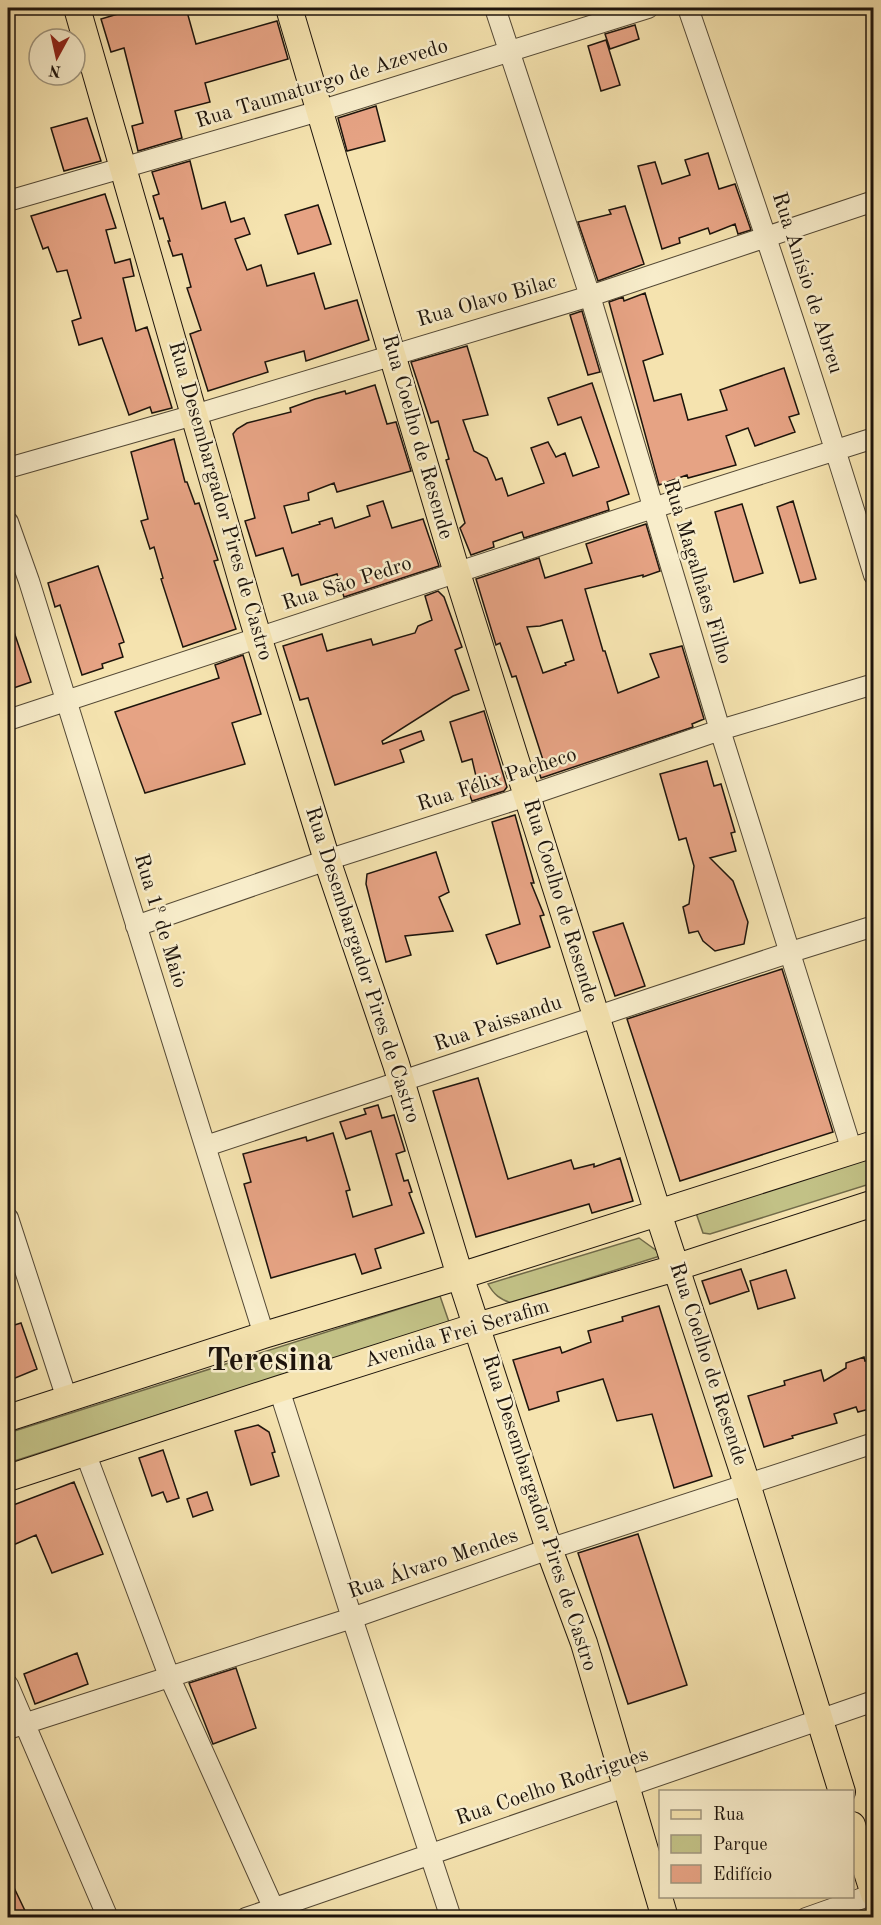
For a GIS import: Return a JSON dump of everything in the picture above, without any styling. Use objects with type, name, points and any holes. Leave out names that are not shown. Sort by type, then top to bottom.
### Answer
[{"type":"main road","name":"Rua Desembargador Pires de Castro","points":[[77,8],[259,638],[327,860],[401,1082],[460,1276],[549,1549],[584,1643],[659,1898]]},
{"type":"main road","name":"Rua Coelho de Resende","points":[[289,8],[457,573],[658,1214],[747,1484],[842,1790]]},
{"type":"main road","points":[[8,1418],[264,1335],[658,1214],[863,1147]]},
{"type":"main road","name":"Avenida Frei Serafim","points":[[8,1478],[477,1326],[675,1267],[873,1203]]},
{"type":"main road","points":[[854,1832],[873,1894]]},
{"type":"main road","name":"Rua Desembargador Pires de Castro","points":[[659,1898],[665,1917]]},
{"type":"street","name":"Rua Magalhães Filho","points":[[495,8],[590,296],[720,730],[791,952],[863,1147]]},
{"type":"street","name":"Rua Taumaturgo de Azevedo","points":[[8,201],[319,111],[648,8]]},
{"type":"street","name":"Rua Anísio de Abreu","points":[[688,8],[836,450],[873,575]]},
{"type":"street","name":"Rua Olavo Bilac","points":[[8,468],[194,415],[590,296],[873,201]]},
{"type":"street","name":"Rua São Pedro","points":[[8,720],[873,438]]},
{"type":"street","name":"Rua 1º de Maio","points":[[8,522],[29,580],[264,1335]]},
{"type":"street","name":"Rua Félix Pacheco","points":[[136,926],[720,730],[873,684]]},
{"type":"street","name":"Rua Paissandu","points":[[206,1146],[873,926]]},
{"type":"street","points":[[8,1218],[67,1399]]},
{"type":"street","points":[[279,1389],[451,1917]]},
{"type":"street","name":"Rua Álvaro Mendes","points":[[16,1726],[352,1618],[549,1549],[873,1443]]},
{"type":"street","points":[[85,1452],[169,1676],[275,1913]]},
{"type":"street","points":[[8,1685],[16,1726],[108,1917]]},
{"type":"street","name":"Rua Coelho Rodrigues","points":[[246,1917],[275,1913],[431,1854],[873,1701]]},
{"type":"street","points":[[806,1917],[873,1894]]},
{"type":"green space","points":[[873,1154],[873,1183],[710,1234],[703,1233],[696,1213]]},
{"type":"green space","points":[[639,1238],[657,1251],[660,1256],[511,1303],[498,1296],[488,1284]]},
{"type":"green space","points":[[440,1296],[449,1322],[8,1463],[8,1433]]},
{"type":"building","points":[[138,8],[186,8],[196,44],[277,21],[288,59],[205,83],[210,102],[175,111],[182,138],[138,151],[132,126],[143,123],[124,48],[111,52],[101,19]]},
{"type":"building","points":[[635,25],[639,39],[610,49],[605,34]]},
{"type":"building","points":[[606,40],[620,85],[601,91],[588,46]]},
{"type":"building","points":[[376,106],[385,141],[347,151],[338,118]]},
{"type":"building","points":[[87,118],[101,161],[64,171],[51,128]]},
{"type":"building","points":[[708,153],[719,189],[735,184],[751,230],[738,234],[735,224],[710,234],[708,228],[679,238],[680,243],[662,249],[638,166],[655,162],[662,184],[690,175],[685,160]]},
{"type":"building","points":[[190,161],[202,209],[225,202],[231,222],[244,218],[250,234],[235,239],[247,270],[261,265],[267,286],[314,273],[325,309],[357,300],[369,340],[306,361],[304,351],[265,362],[268,372],[208,391],[190,334],[201,330],[187,288],[191,287],[182,254],[173,256],[163,218],[160,219],[153,196],[159,194],[152,172]]},
{"type":"building","points":[[105,194],[116,228],[106,230],[115,263],[130,259],[134,276],[123,278],[136,331],[147,327],[172,408],[152,413],[150,407],[129,415],[102,338],[79,345],[72,321],[81,318],[67,270],[57,272],[48,247],[43,249],[31,216]]},
{"type":"building","points":[[318,205],[331,244],[298,254],[285,215]]},
{"type":"building","points":[[625,206],[644,264],[598,281],[578,222],[611,214],[609,210]]},
{"type":"building","points":[[645,293],[663,354],[643,361],[654,401],[681,394],[688,420],[727,410],[720,390],[784,368],[799,414],[789,417],[795,432],[755,446],[748,428],[726,436],[736,465],[688,478],[687,475],[659,485],[609,302],[623,297],[624,301]]},
{"type":"building","points":[[582,311],[600,372],[588,375],[570,315]]},
{"type":"building","points":[[467,346],[488,415],[463,420],[474,451],[487,458],[496,480],[502,478],[508,496],[544,483],[531,448],[548,442],[556,457],[565,453],[573,476],[599,467],[581,417],[558,425],[548,398],[592,383],[629,494],[607,502],[609,510],[524,538],[522,532],[493,542],[494,547],[471,555],[460,528],[465,523],[446,460],[449,459],[438,421],[431,423],[411,362]]},
{"type":"building","points":[[375,385],[387,424],[396,422],[411,471],[337,492],[334,483],[308,493],[309,500],[284,506],[292,533],[332,518],[335,528],[370,516],[367,506],[383,501],[392,528],[423,519],[439,566],[344,597],[337,574],[301,585],[298,574],[292,576],[283,548],[256,556],[245,521],[255,518],[233,434],[247,423],[291,412],[290,408],[315,399],[345,391],[346,394]]},
{"type":"building","points":[[174,439],[185,482],[187,482],[195,504],[199,503],[218,560],[214,561],[236,629],[183,647],[161,579],[163,578],[154,547],[150,549],[141,521],[148,519],[131,452]]},
{"type":"building","points":[[793,501],[816,579],[800,583],[777,507]]},
{"type":"building","points":[[742,504],[763,573],[734,582],[715,512]]},
{"type":"building","points":[[646,524],[660,571],[643,577],[643,575],[585,589],[603,651],[605,651],[618,693],[659,677],[650,654],[682,646],[704,719],[692,724],[693,727],[541,778],[536,762],[543,760],[516,676],[512,677],[500,643],[496,645],[476,579],[539,558],[545,578],[592,563],[586,544]],"holes":[[[562,620],[574,660],[543,673],[527,627]]]},
{"type":"building","points":[[98,566],[124,642],[119,644],[123,657],[102,664],[103,668],[82,675],[60,605],[55,607],[48,583]]},
{"type":"building","points":[[438,591],[444,597],[462,647],[455,650],[469,690],[453,696],[382,741],[383,744],[421,731],[424,740],[400,750],[404,762],[335,785],[308,698],[300,700],[283,646],[322,634],[327,651],[371,639],[373,645],[415,633],[418,626],[432,620],[425,596]]},
{"type":"building","points":[[8,620],[10,620],[31,682],[8,690]]},
{"type":"building","points":[[243,655],[261,714],[232,723],[245,764],[145,793],[115,712],[219,678],[215,665]]},
{"type":"building","points":[[484,711],[507,787],[504,791],[472,801],[467,788],[478,785],[472,759],[462,762],[450,722]]},
{"type":"building","points":[[707,761],[714,786],[721,784],[735,832],[731,833],[736,851],[710,858],[733,881],[748,922],[744,944],[715,951],[703,941],[698,931],[689,933],[683,907],[689,904],[694,866],[686,838],[679,840],[660,774]]},
{"type":"building","points":[[515,815],[534,883],[531,883],[544,915],[540,916],[550,947],[497,964],[486,935],[520,924],[492,822]]},
{"type":"building","points":[[436,852],[449,892],[439,897],[453,931],[405,936],[411,955],[386,962],[366,884],[367,874]]},
{"type":"building","points":[[623,923],[645,986],[615,996],[593,932]]},
{"type":"building","points":[[782,969],[833,1132],[680,1181],[627,1019]]},
{"type":"building","points":[[478,1078],[508,1179],[571,1160],[574,1169],[594,1164],[594,1167],[620,1158],[633,1201],[592,1213],[589,1204],[476,1237],[433,1091]]},
{"type":"building","points":[[378,1105],[382,1118],[394,1115],[405,1151],[396,1154],[404,1181],[408,1180],[412,1192],[409,1193],[424,1233],[375,1249],[381,1268],[362,1274],[355,1254],[271,1278],[244,1184],[251,1182],[243,1154],[306,1137],[307,1141],[333,1133],[350,1190],[346,1191],[353,1217],[392,1205],[371,1131],[346,1139],[340,1122],[366,1114],[364,1109]]},
{"type":"building","points":[[741,1269],[749,1291],[710,1304],[702,1281]]},
{"type":"building","points":[[786,1270],[795,1298],[758,1309],[750,1281]]},
{"type":"building","points":[[659,1306],[712,1476],[674,1488],[652,1414],[617,1421],[603,1379],[557,1392],[559,1401],[529,1410],[513,1360],[560,1347],[562,1353],[591,1342],[588,1331],[623,1321],[622,1317]]},
{"type":"building","points":[[21,1323],[37,1369],[8,1381],[8,1327]]},
{"type":"building","points":[[864,1357],[865,1361],[873,1359],[873,1408],[858,1412],[856,1407],[834,1414],[837,1423],[764,1447],[748,1396],[785,1385],[784,1381],[821,1370],[824,1381],[846,1368],[846,1363]]},
{"type":"building","points":[[258,1425],[269,1432],[279,1476],[251,1485],[235,1431]]},
{"type":"building","points":[[163,1450],[179,1498],[167,1502],[163,1492],[152,1496],[139,1458]]},
{"type":"building","points":[[74,1482],[103,1554],[52,1573],[36,1535],[11,1546],[8,1538],[8,1507]]},
{"type":"building","points":[[207,1492],[213,1510],[193,1517],[187,1499]]},
{"type":"building","points":[[638,1534],[687,1685],[628,1704],[578,1553]]},
{"type":"building","points":[[77,1653],[88,1684],[35,1704],[24,1674]]},
{"type":"building","points":[[236,1668],[256,1728],[213,1744],[189,1683]]},
{"type":"building","points":[[8,1875],[28,1917],[8,1917]]},
{"type":"district","name":"Teresina","points":[[270,1361]]}]
